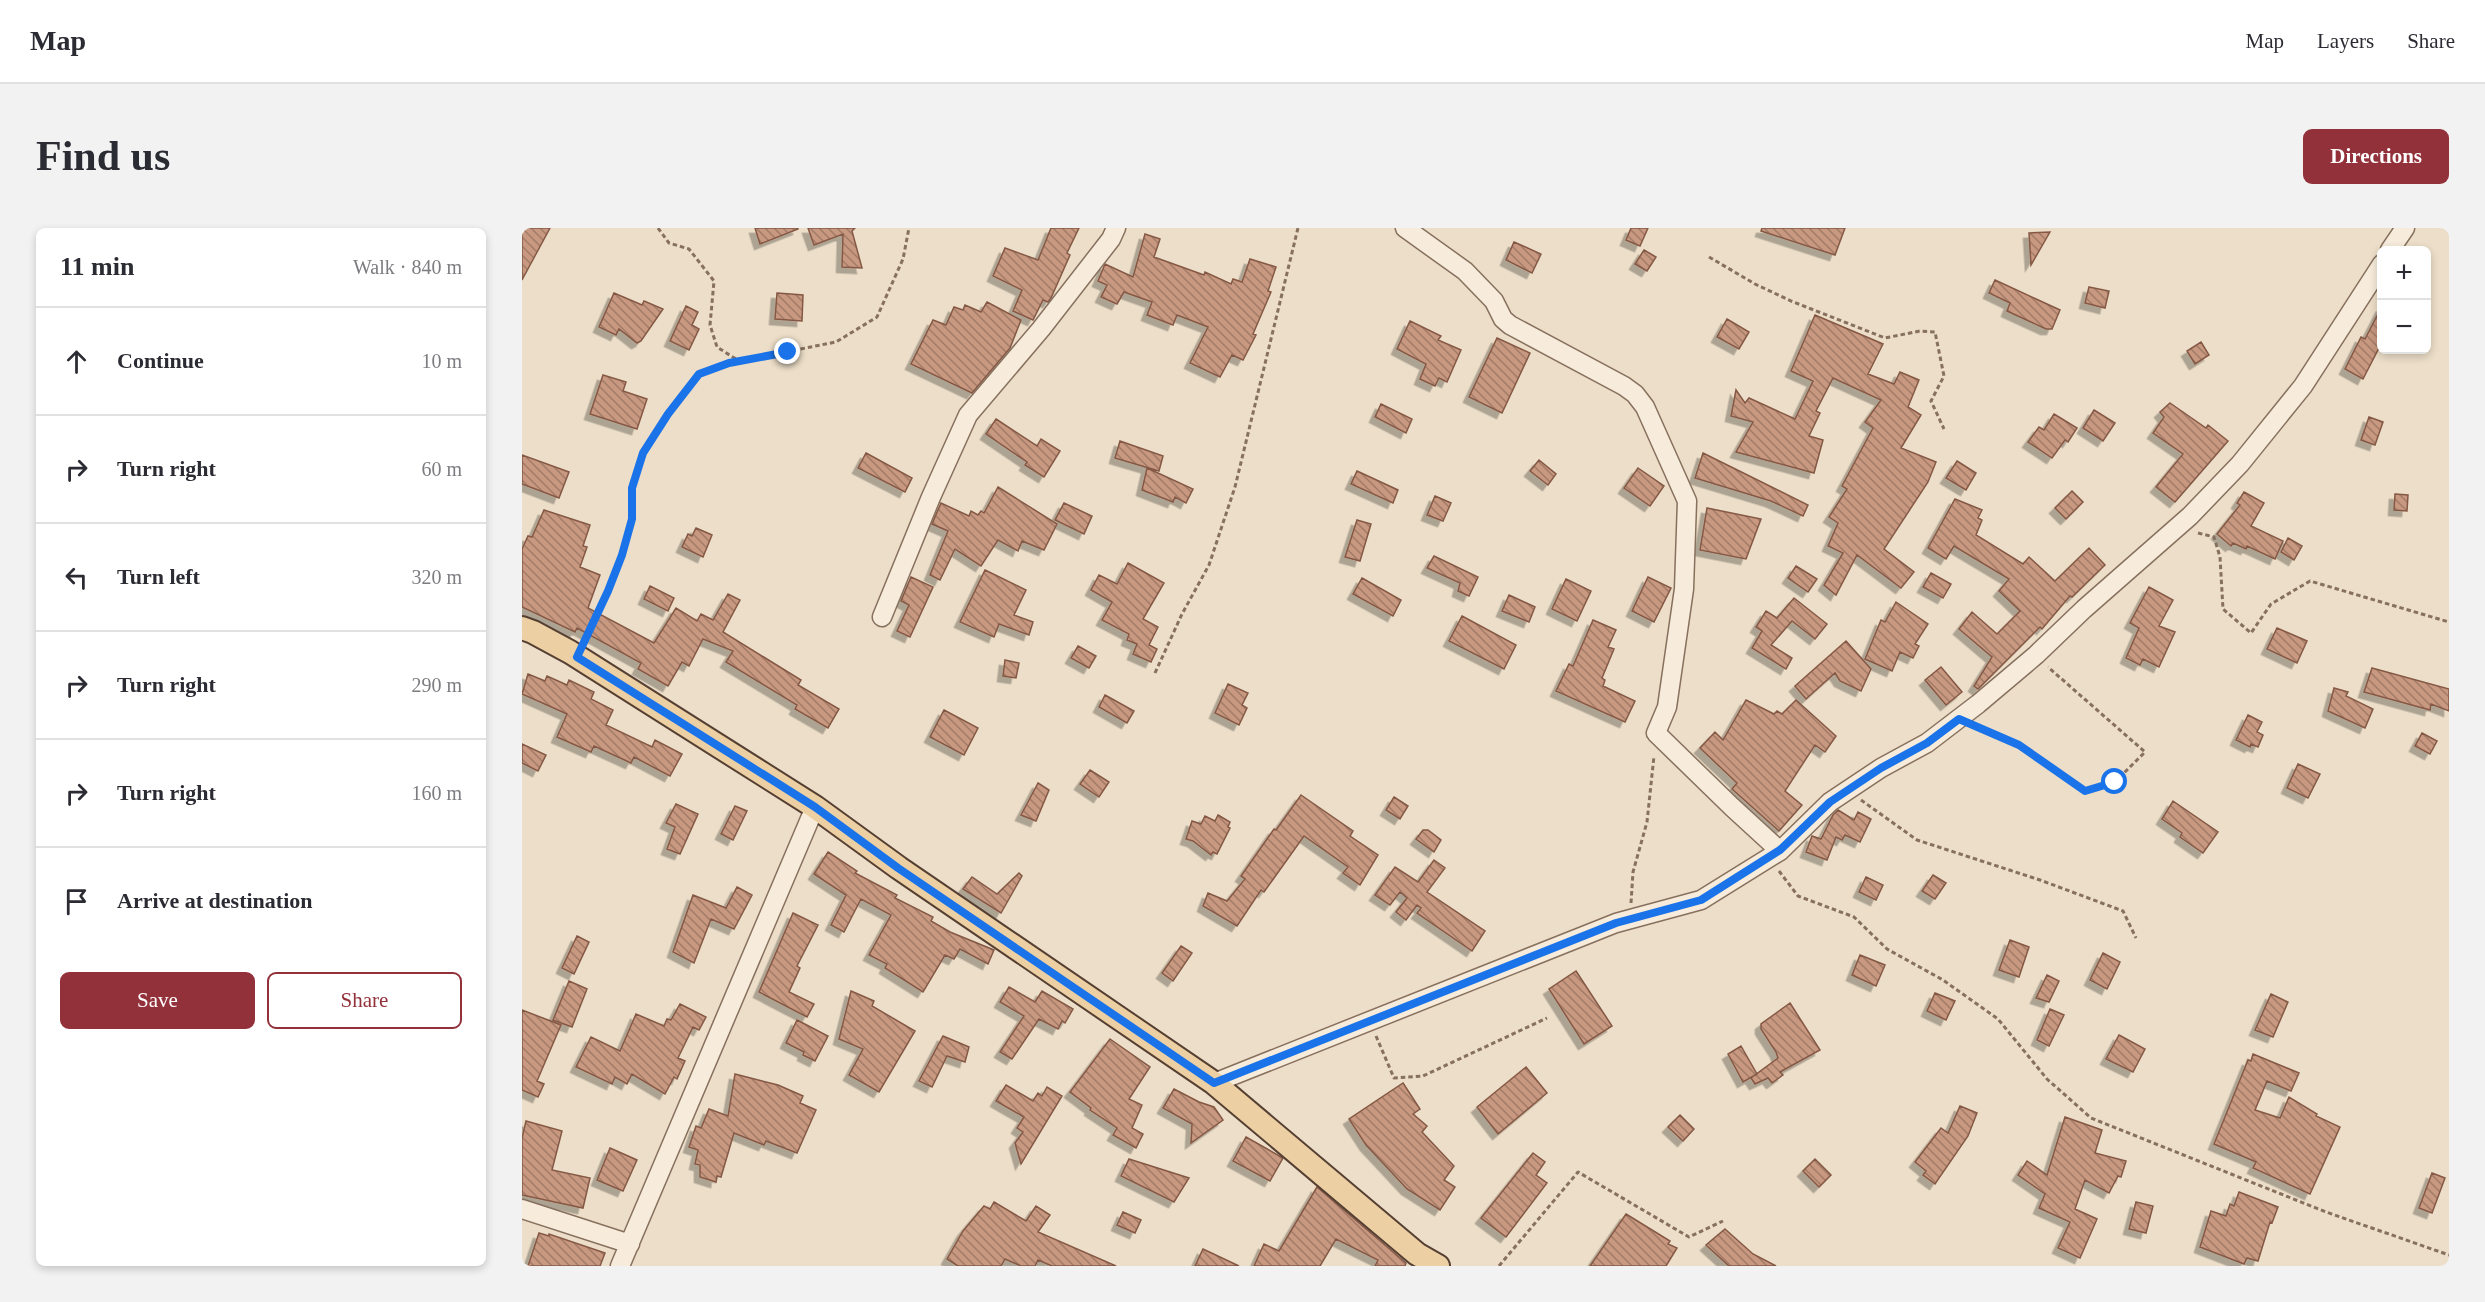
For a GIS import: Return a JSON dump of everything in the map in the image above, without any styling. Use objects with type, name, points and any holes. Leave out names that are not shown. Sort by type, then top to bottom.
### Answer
[{"type":"main road","points":[[522,628],[577,657],[815,807],[898,868],[1214,1083],[1416,1260],[1438,1266]]},
{"type":"street","points":[[882,616],[968,415],[1041,329],[1111,239],[1116,228]]},
{"type":"street","points":[[1405,228],[1465,271],[1494,301],[1503,319],[1510,325],[1624,386],[1645,407],[1687,501],[1684,589],[1667,707],[1656,733],[1732,807],[1775,854]]},
{"type":"street","points":[[2393,246],[2405,228]]},
{"type":"street","points":[[1214,1083],[1629,920],[1701,900],[1775,854],[1830,802],[1881,768],[1927,743],[1959,719],[2036,655],[2084,609],[2175,529],[2240,464],[2303,386],[2377,272]]},
{"type":"street","points":[[620,1266],[815,807]]},
{"type":"street","points":[[522,1209],[630,1244]]},
{"type":"path","points":[[658,228],[669,243],[689,249],[714,281],[710,325],[717,347],[740,361]]},
{"type":"path","points":[[577,657],[622,555],[632,519],[632,488],[643,453],[668,414],[699,374],[740,361],[836,342],[877,317],[903,259],[909,228]]},
{"type":"path","points":[[1155,673],[1182,614],[1209,565],[1235,487],[1298,228]]},
{"type":"path","points":[[1709,257],[1755,284],[1791,301],[1885,338],[1920,331],[1935,332],[1944,376],[1931,401],[1944,429]]},
{"type":"path","points":[[2175,529],[2214,537],[2220,557],[2223,609],[2251,633],[2271,604],[2310,581],[2449,622]]},
{"type":"path","points":[[1959,719],[2019,745],[2085,791],[2115,782],[2145,752],[2036,655]]},
{"type":"path","points":[[1629,920],[1633,872],[1647,822],[1656,733]]},
{"type":"path","points":[[1847,791],[1917,840],[2040,880],[2123,911],[2136,938]]},
{"type":"path","points":[[1775,854],[1798,896],[1854,916],[1887,949],[1942,980],[1998,1019],[2048,1079],[2091,1118],[2326,1212],[2449,1255]]},
{"type":"path","points":[[1370,1021],[1394,1078],[1423,1076],[1547,1018]]},
{"type":"path","points":[[1499,1266],[1578,1172],[1689,1237],[1723,1221]]},
{"type":"building","points":[[522,228],[550,228],[522,280]]},
{"type":"building","points":[[755,228],[798,228],[798,229],[760,244]]},
{"type":"building","points":[[808,228],[855,228],[852,231],[862,268],[842,267],[843,234],[814,245]]},
{"type":"building","points":[[1051,228],[1079,228],[1067,253],[1070,255],[1051,298],[1048,302],[1043,300],[1033,320],[1013,311],[1022,290],[993,276],[1005,248],[1038,260]]},
{"type":"building","points":[[1631,228],[1648,228],[1640,246],[1626,240]]},
{"type":"building","points":[[1762,228],[1845,228],[1835,255],[1761,231]]},
{"type":"building","points":[[2050,232],[2031,265],[2029,233]]},
{"type":"building","points":[[1145,234],[1160,239],[1154,257],[1204,275],[1205,272],[1231,284],[1233,279],[1242,282],[1250,259],[1276,267],[1268,291],[1271,292],[1253,334],[1256,335],[1243,360],[1232,355],[1220,377],[1190,363],[1208,327],[1177,315],[1173,325],[1147,315],[1152,302],[1124,292],[1117,304],[1101,297],[1107,285],[1098,281],[1105,264],[1133,277]]},
{"type":"building","points":[[1514,242],[1541,254],[1532,273],[1506,260]]},
{"type":"building","points":[[1644,250],[1656,257],[1647,271],[1635,264]]},
{"type":"building","points":[[1995,280],[2060,310],[2052,329],[2046,329],[2007,311],[2010,303],[1989,293]]},
{"type":"building","points":[[2089,287],[2109,291],[2105,308],[2085,303]]},
{"type":"building","points":[[614,293],[642,305],[644,301],[663,309],[641,341],[637,343],[619,329],[616,335],[599,327]]},
{"type":"building","points":[[777,293],[803,295],[802,321],[775,319]]},
{"type":"building","points":[[987,302],[1021,320],[1010,348],[972,393],[911,364],[933,320],[946,325],[954,307],[963,310],[965,305],[981,312]]},
{"type":"building","points":[[686,306],[698,312],[692,325],[699,329],[689,350],[670,341]]},
{"type":"building","points":[[1815,315],[1883,344],[1868,374],[1894,384],[1900,372],[1919,380],[1908,407],[1921,415],[1901,448],[1936,462],[1928,482],[1884,549],[1914,572],[1901,588],[1857,555],[1836,595],[1824,585],[1843,553],[1828,546],[1838,523],[1829,517],[1847,489],[1842,486],[1873,428],[1865,422],[1881,400],[1833,378],[1816,411],[1820,413],[1809,436],[1823,440],[1814,473],[1736,452],[1753,422],[1731,416],[1736,390],[1745,403],[1749,398],[1795,419],[1813,381],[1791,371]]},
{"type":"building","points":[[2377,316],[2377,352],[2363,379],[2345,369],[2361,337],[2365,339]]},
{"type":"building","points":[[1727,319],[1749,332],[1739,349],[1717,337]]},
{"type":"building","points":[[1410,321],[1441,336],[1438,340],[1461,350],[1447,382],[1439,378],[1435,386],[1420,379],[1426,364],[1397,349]]},
{"type":"building","points":[[1497,338],[1530,353],[1502,413],[1469,397]]},
{"type":"building","points":[[2201,342],[2209,355],[2195,364],[2187,351]]},
{"type":"building","points":[[603,375],[626,382],[623,391],[647,399],[637,429],[590,414]]},
{"type":"building","points":[[2170,403],[2206,428],[2208,425],[2228,441],[2175,502],[2156,487],[2183,454],[2153,433],[2164,417],[2160,412]]},
{"type":"building","points":[[1381,404],[1412,419],[1406,433],[1375,417]]},
{"type":"building","points":[[2094,410],[2115,423],[2103,441],[2083,428]]},
{"type":"building","points":[[2054,414],[2077,428],[2068,442],[2065,440],[2052,458],[2028,442],[2039,427],[2044,430]]},
{"type":"building","points":[[2369,417],[2383,422],[2375,445],[2361,440]]},
{"type":"building","points":[[996,419],[1037,446],[1041,439],[1060,451],[1044,477],[1025,465],[1027,462],[986,434]]},
{"type":"building","points":[[1120,441],[1163,456],[1159,471],[1115,458]]},
{"type":"building","points":[[866,453],[912,478],[905,492],[858,468]]},
{"type":"building","points":[[1703,453],[1808,505],[1803,516],[1771,501],[1695,478]]},
{"type":"building","points":[[522,455],[569,472],[559,498],[522,484]]},
{"type":"building","points":[[1539,460],[1556,474],[1548,485],[1530,471]]},
{"type":"building","points":[[1957,461],[1976,473],[1966,490],[1946,478]]},
{"type":"building","points":[[1147,468],[1193,489],[1186,503],[1175,497],[1173,502],[1142,490]]},
{"type":"building","points":[[1638,468],[1664,486],[1650,506],[1624,488]]},
{"type":"building","points":[[1357,471],[1398,490],[1393,503],[1351,484]]},
{"type":"building","points":[[998,487],[1057,524],[1044,550],[1022,541],[1018,551],[998,540],[981,566],[955,549],[940,580],[930,575],[948,531],[932,524],[941,503],[969,516],[971,511],[978,515],[981,511],[984,513]]},
{"type":"building","points":[[2072,491],[2083,502],[2066,519],[2055,508]]},
{"type":"building","points":[[2244,492],[2264,503],[2251,526],[2283,541],[2275,559],[2247,546],[2246,549],[2233,543],[2231,546],[2217,534],[2240,505],[2237,503]]},
{"type":"building","points":[[2395,494],[2408,495],[2407,511],[2394,510]]},
{"type":"building","points":[[1435,496],[1451,503],[1443,521],[1427,515]]},
{"type":"building","points":[[1955,499],[1982,510],[1978,518],[1982,520],[1976,535],[2023,564],[2029,557],[2055,581],[2089,548],[2105,565],[2072,597],[2070,596],[2042,629],[2040,627],[1978,689],[1974,686],[1992,657],[1959,629],[1972,612],[1997,634],[2020,611],[1999,591],[2009,579],[1954,546],[1946,559],[1928,548]]},
{"type":"building","points":[[1064,503],[1092,516],[1084,534],[1055,520]]},
{"type":"building","points":[[1707,508],[1761,519],[1746,559],[1700,550]]},
{"type":"building","points":[[544,510],[590,525],[583,546],[587,547],[580,567],[600,575],[588,608],[654,643],[676,608],[697,621],[701,614],[713,620],[728,594],[740,600],[723,632],[801,680],[798,685],[839,709],[828,728],[795,709],[797,705],[726,662],[733,651],[703,639],[689,666],[682,662],[668,686],[638,669],[641,663],[577,628],[575,632],[522,607],[522,549],[528,536],[532,537]]},
{"type":"building","points":[[1357,520],[1371,524],[1360,561],[1345,557]]},
{"type":"building","points":[[696,528],[712,535],[703,557],[682,547],[688,534],[692,536]]},
{"type":"building","points":[[2288,538],[2302,546],[2294,560],[2281,552]]},
{"type":"building","points":[[1434,556],[1478,577],[1469,596],[1458,591],[1460,583],[1427,568]]},
{"type":"building","points":[[1128,563],[1164,583],[1143,619],[1158,627],[1149,645],[1157,649],[1151,662],[1133,654],[1137,644],[1127,640],[1129,634],[1102,620],[1112,602],[1091,590],[1099,575],[1117,584]]},
{"type":"building","points":[[1796,566],[1817,579],[1808,592],[1788,578]]},
{"type":"building","points":[[985,570],[1026,590],[1014,615],[1033,622],[1029,635],[999,624],[994,637],[960,622]]},
{"type":"building","points":[[1931,573],[1951,584],[1943,598],[1923,587]]},
{"type":"building","points":[[911,577],[933,587],[910,637],[897,631],[909,605],[901,601]]},
{"type":"building","points":[[1648,577],[1671,588],[1654,622],[1632,611]]},
{"type":"building","points":[[1362,578],[1401,600],[1393,616],[1353,594]]},
{"type":"building","points":[[1566,579],[1591,591],[1577,621],[1552,609]]},
{"type":"building","points":[[650,586],[674,598],[668,611],[644,599]]},
{"type":"building","points":[[2149,587],[2173,600],[2159,626],[2175,632],[2159,667],[2143,659],[2140,665],[2126,658],[2139,628],[2130,623]]},
{"type":"building","points":[[1509,595],[1535,607],[1529,622],[1502,611]]},
{"type":"building","points":[[1794,598],[1827,624],[1815,639],[1792,621],[1771,645],[1792,658],[1786,669],[1752,648],[1762,631],[1756,627],[1766,611],[1777,618]]},
{"type":"building","points":[[1896,602],[1928,624],[1915,644],[1919,646],[1913,658],[1900,652],[1892,671],[1865,659],[1881,620],[1885,622]]},
{"type":"building","points":[[1462,616],[1516,645],[1504,669],[1449,641]]},
{"type":"building","points":[[1593,620],[1616,630],[1608,647],[1614,649],[1602,678],[1605,680],[1603,686],[1635,701],[1625,722],[1556,691],[1569,664],[1573,666]]},
{"type":"building","points":[[2277,628],[2307,641],[2297,663],[2267,649]]},
{"type":"building","points":[[1846,641],[1871,669],[1861,691],[1840,681],[1835,673],[1806,699],[1795,686]]},
{"type":"building","points":[[1078,646],[1096,656],[1089,668],[1071,658]]},
{"type":"building","points":[[1005,660],[1019,663],[1016,678],[1003,676]]},
{"type":"building","points":[[1941,667],[1962,692],[1946,705],[1925,680]]},
{"type":"building","points":[[2372,668],[2449,689],[2449,711],[2431,704],[2430,710],[2364,692]]},
{"type":"building","points":[[528,674],[545,681],[547,676],[567,685],[569,680],[594,692],[591,699],[613,710],[606,725],[652,747],[655,740],[682,754],[670,776],[634,757],[631,763],[594,746],[591,752],[557,737],[567,714],[522,694]]},
{"type":"building","points":[[1228,684],[1248,693],[1242,705],[1247,708],[1239,725],[1215,713]]},
{"type":"building","points":[[2334,688],[2348,692],[2346,696],[2373,709],[2365,728],[2328,711]]},
{"type":"building","points":[[1105,695],[1134,711],[1127,723],[1099,707]]},
{"type":"building","points":[[1746,700],[1774,714],[1777,711],[1782,714],[1796,700],[1836,736],[1825,752],[1815,745],[1785,791],[1802,805],[1779,831],[1732,789],[1737,783],[1700,748],[1715,732],[1723,740]]},
{"type":"building","points":[[944,710],[978,728],[964,755],[930,737]]},
{"type":"building","points":[[2248,715],[2262,722],[2257,732],[2263,735],[2258,747],[2251,744],[2250,747],[2236,740]]},
{"type":"building","points":[[2422,733],[2437,741],[2430,754],[2415,746]]},
{"type":"building","points":[[522,744],[546,755],[538,771],[522,763]]},
{"type":"building","points":[[2298,764],[2320,774],[2308,798],[2287,788]]},
{"type":"building","points":[[1090,770],[1109,782],[1099,797],[1080,784]]},
{"type":"building","points":[[1038,783],[1049,790],[1036,821],[1021,815]]},
{"type":"building","points":[[1301,795],[1353,831],[1350,836],[1378,855],[1360,885],[1343,873],[1348,867],[1304,836],[1264,892],[1261,890],[1237,926],[1203,906],[1208,893],[1227,901],[1245,879],[1241,876]]},
{"type":"building","points":[[1394,797],[1408,806],[1400,819],[1386,810]]},
{"type":"building","points":[[2173,801],[2218,832],[2203,853],[2180,837],[2182,833],[2162,819]]},
{"type":"building","points":[[676,804],[698,814],[680,854],[667,849],[675,827],[666,823]]},
{"type":"building","points":[[735,806],[747,811],[733,840],[721,834]]},
{"type":"building","points":[[1838,810],[1854,820],[1858,812],[1871,819],[1860,842],[1845,835],[1842,840],[1836,837],[1827,860],[1806,852],[1812,836],[1821,839]]},
{"type":"building","points":[[1218,815],[1230,822],[1228,827],[1230,828],[1217,854],[1213,852],[1211,855],[1193,841],[1186,839],[1192,821],[1201,824],[1205,816],[1215,821]]},
{"type":"building","points":[[1423,830],[1428,830],[1441,840],[1434,852],[1416,839]]},
{"type":"building","points":[[828,852],[857,871],[855,873],[897,895],[895,898],[933,917],[931,921],[950,932],[994,950],[988,964],[960,949],[954,959],[945,955],[923,992],[885,968],[887,964],[869,955],[891,915],[861,899],[844,932],[831,925],[846,895],[814,874]]},
{"type":"building","points":[[1434,860],[1445,868],[1427,892],[1485,931],[1472,951],[1417,913],[1421,908],[1417,905],[1406,920],[1396,912],[1407,898],[1400,892],[1390,905],[1375,895],[1395,867],[1418,882]]},
{"type":"building","points":[[1019,873],[1022,876],[1001,913],[963,889],[972,877],[997,894]]},
{"type":"building","points":[[1933,875],[1946,883],[1935,899],[1922,891]]},
{"type":"building","points":[[1866,877],[1883,885],[1876,900],[1859,892]]},
{"type":"building","points":[[737,887],[752,895],[734,929],[711,919],[694,963],[673,952],[693,895],[726,908]]},
{"type":"building","points":[[793,913],[818,925],[797,966],[800,968],[789,992],[814,1004],[807,1017],[759,992]]},
{"type":"building","points":[[577,936],[589,942],[574,974],[562,968]]},
{"type":"building","points":[[2010,940],[2029,947],[2019,977],[1999,970]]},
{"type":"building","points":[[1181,946],[1192,953],[1173,981],[1162,973]]},
{"type":"building","points":[[2103,953],[2120,962],[2107,989],[2090,980]]},
{"type":"building","points":[[1860,955],[1885,965],[1876,986],[1852,975]]},
{"type":"building","points":[[1576,971],[1612,1026],[1584,1044],[1549,989]]},
{"type":"building","points":[[2047,975],[2059,981],[2049,1002],[2036,998]]},
{"type":"building","points":[[569,981],[587,989],[572,1027],[553,1020]]},
{"type":"building","points":[[1009,987],[1035,1002],[1042,991],[1073,1009],[1065,1023],[1062,1021],[1058,1029],[1039,1019],[1012,1059],[1000,1052],[1024,1016],[1000,1002]]},
{"type":"building","points":[[851,991],[874,1001],[872,1006],[915,1031],[879,1092],[849,1075],[863,1049],[839,1039]]},
{"type":"building","points":[[1935,993],[1955,1001],[1946,1020],[1927,1011]]},
{"type":"building","points":[[2271,994],[2288,1002],[2273,1037],[2255,1030]]},
{"type":"building","points":[[1790,1003],[1820,1050],[1780,1072],[1783,1075],[1772,1083],[1768,1078],[1755,1084],[1751,1078],[1778,1058],[1761,1029],[1761,1024]]},
{"type":"building","points":[[680,1004],[706,1017],[699,1030],[693,1027],[678,1058],[685,1061],[677,1079],[674,1077],[665,1094],[632,1074],[627,1084],[615,1077],[612,1084],[576,1067],[591,1037],[620,1051],[636,1014],[664,1026],[667,1019],[671,1020]]},
{"type":"building","points":[[2050,1009],[2064,1015],[2049,1046],[2037,1040]]},
{"type":"building","points":[[522,1010],[561,1025],[537,1081],[544,1084],[538,1097],[522,1090]]},
{"type":"building","points":[[797,1020],[828,1036],[815,1061],[803,1055],[804,1052],[786,1043]]},
{"type":"building","points":[[2119,1035],[2145,1049],[2133,1072],[2106,1059]]},
{"type":"building","points":[[943,1036],[969,1047],[965,1062],[947,1056],[932,1087],[919,1081]]},
{"type":"building","points":[[1110,1039],[1150,1067],[1129,1099],[1142,1105],[1132,1128],[1143,1134],[1136,1148],[1113,1135],[1117,1128],[1090,1110],[1091,1108],[1070,1092]]},
{"type":"building","points":[[1741,1046],[1757,1074],[1743,1082],[1728,1054]]},
{"type":"building","points":[[2253,1054],[2299,1073],[2291,1091],[2267,1081],[2255,1110],[2280,1118],[2289,1097],[2317,1114],[2316,1116],[2340,1127],[2310,1194],[2253,1168],[2256,1162],[2214,1144],[2248,1060],[2251,1061]]},
{"type":"building","points":[[1526,1067],[1547,1093],[1498,1134],[1477,1107]]},
{"type":"building","points":[[735,1074],[778,1085],[803,1096],[800,1103],[816,1110],[797,1153],[766,1141],[764,1145],[734,1133],[721,1177],[717,1176],[716,1182],[700,1177],[700,1165],[695,1164],[698,1150],[689,1147],[696,1126],[701,1128],[709,1109],[728,1116]]},
{"type":"building","points":[[1403,1083],[1420,1109],[1413,1114],[1427,1126],[1422,1132],[1454,1166],[1444,1180],[1455,1187],[1440,1210],[1407,1189],[1366,1145],[1349,1119]]},
{"type":"building","points":[[1006,1085],[1033,1101],[1038,1093],[1042,1096],[1047,1087],[1062,1096],[1021,1164],[1015,1143],[1023,1132],[1017,1128],[1024,1117],[996,1101]]},
{"type":"building","points":[[1174,1089],[1214,1107],[1223,1120],[1191,1143],[1192,1124],[1163,1108]]},
{"type":"building","points":[[1960,1106],[1977,1113],[1968,1136],[1935,1184],[1923,1175],[1926,1171],[1915,1162],[1941,1128],[1948,1133]]},
{"type":"building","points":[[1680,1115],[1694,1129],[1683,1141],[1668,1127]]},
{"type":"building","points":[[2065,1117],[2102,1130],[2095,1153],[2126,1161],[2121,1177],[2118,1176],[2109,1193],[2085,1180],[2075,1209],[2097,1219],[2080,1258],[2058,1248],[2070,1222],[2039,1208],[2045,1194],[2018,1175],[2027,1161],[2047,1175]]},
{"type":"building","points":[[526,1121],[562,1131],[552,1170],[590,1178],[583,1208],[522,1195],[522,1138]]},
{"type":"building","points":[[1246,1137],[1283,1158],[1270,1181],[1233,1161]]},
{"type":"building","points":[[610,1148],[637,1160],[623,1191],[597,1180]]},
{"type":"building","points":[[1533,1153],[1545,1162],[1536,1175],[1547,1183],[1506,1237],[1481,1218]]},
{"type":"building","points":[[1129,1159],[1189,1178],[1174,1202],[1121,1176]]},
{"type":"building","points":[[1815,1159],[1831,1175],[1819,1187],[1803,1171]]},
{"type":"building","points":[[2432,1173],[2445,1178],[2432,1213],[2419,1208]]},
{"type":"building","points":[[1317,1187],[1406,1263],[1405,1266],[1375,1266],[1378,1260],[1336,1239],[1320,1266],[1254,1266],[1264,1244],[1279,1251]]},
{"type":"building","points":[[2239,1192],[2278,1207],[2272,1223],[2270,1222],[2258,1261],[2247,1258],[2244,1264],[2200,1247],[2211,1211],[2226,1216],[2230,1204],[2234,1206]]},
{"type":"building","points":[[994,1202],[1026,1221],[1036,1206],[1050,1215],[1038,1232],[1116,1266],[1052,1266],[1038,1260],[1035,1266],[1021,1266],[1005,1259],[1001,1266],[958,1266],[947,1259],[963,1231],[984,1206],[990,1209]]},
{"type":"building","points":[[2136,1202],[2153,1206],[2146,1233],[2129,1229]]},
{"type":"building","points":[[1123,1212],[1141,1220],[1135,1233],[1117,1225]]},
{"type":"building","points":[[1626,1214],[1670,1241],[1668,1244],[1677,1248],[1666,1266],[1590,1266]]},
{"type":"building","points":[[1725,1229],[1753,1254],[1776,1266],[1729,1266],[1706,1245]]},
{"type":"building","points":[[539,1233],[549,1236],[549,1234],[605,1253],[600,1266],[528,1266]]},
{"type":"building","points":[[1203,1249],[1239,1266],[1195,1266]]},
{"type":"route","points":[[788,352],[729,363],[699,374],[668,414],[643,453],[632,488],[632,519],[622,555],[577,657],[815,807],[898,868],[1214,1083],[1616,923],[1701,900],[1780,850],[1830,802],[1881,768],[1927,743],[1959,719],[2019,745],[2085,791],[2115,782]]}]
